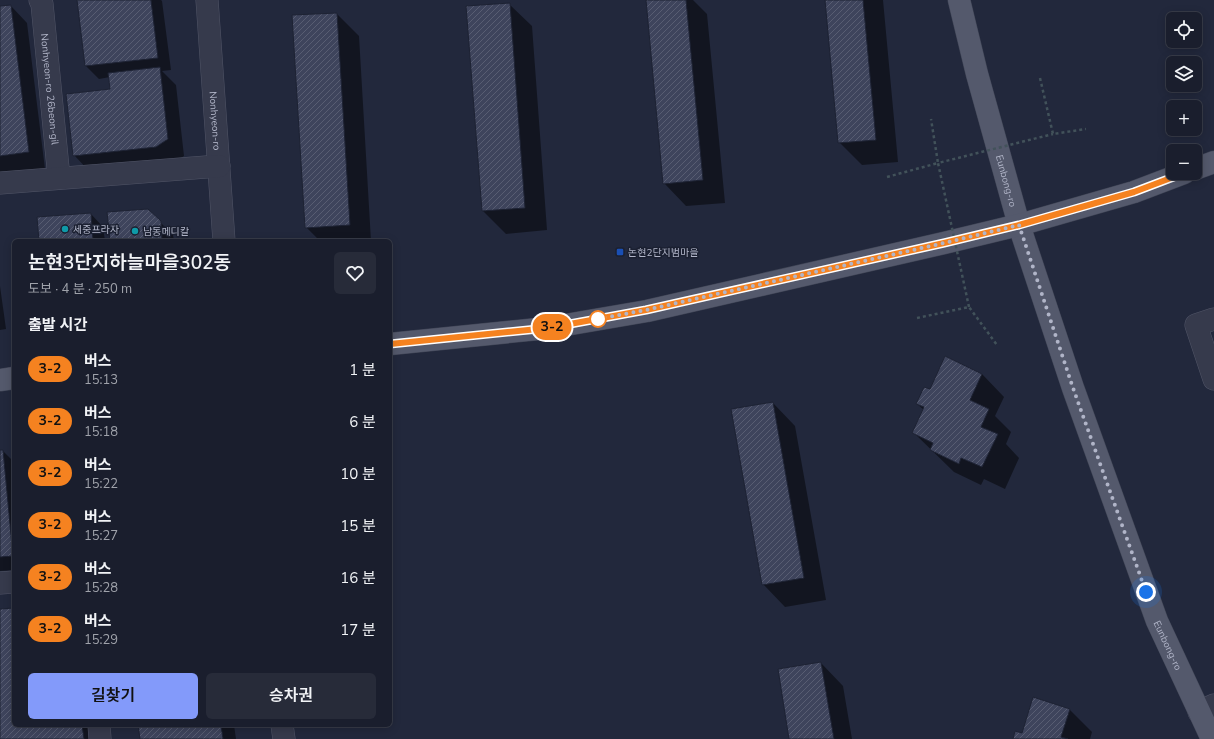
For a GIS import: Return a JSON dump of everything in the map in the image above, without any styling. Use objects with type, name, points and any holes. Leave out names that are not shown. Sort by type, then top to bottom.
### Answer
[{"type":"main road","name":"Eunbong-ro","points":[[960,0],[976,74],[1019,225],[1073,388],[1157,621],[1207,708],[1212,739]]},
{"type":"main road","points":[[1202,166],[1214,162]]},
{"type":"main road","points":[[392,344],[548,328],[646,310],[1019,225],[1134,192],[1166,180]]},
{"type":"main road","points":[[0,380],[12,378]]},
{"type":"street","name":"Nonhyeon-ro 26beon-gil","points":[[40,0],[42,4],[58,178]]},
{"type":"street","name":"Nonhyeon-ro","points":[[207,0],[224,239]]},
{"type":"street","points":[[0,183],[219,166]]},
{"type":"street","points":[[1214,319],[1196,325],[1214,379]]},
{"type":"street","points":[[0,583],[12,582]]},
{"type":"street","points":[[99,727],[100,739]]},
{"type":"street","points":[[282,727],[284,739]]},
{"type":"path","points":[[1040,78],[1053,134]]},
{"type":"path","points":[[932,119],[938,163],[969,307],[997,345]]},
{"type":"path","points":[[887,177],[1053,134],[1086,129]]},
{"type":"path","points":[[917,318],[969,307]]},
{"type":"building","points":[[77,0],[151,0],[158,58],[85,66]]},
{"type":"building","points":[[646,0],[686,0],[703,180],[663,184]]},
{"type":"building","points":[[825,0],[863,0],[876,140],[838,143]]},
{"type":"building","points":[[510,3],[525,208],[482,211],[466,6]]},
{"type":"building","points":[[11,5],[29,152],[0,156],[0,6]]},
{"type":"building","points":[[337,13],[350,225],[305,228],[292,15]]},
{"type":"building","points":[[160,67],[168,139],[156,147],[73,156],[66,94],[110,89],[108,73]]},
{"type":"building","name":"남동메디칼","points":[[148,209],[161,221],[162,239],[110,239],[107,212]]},
{"type":"building","name":"세중프라자","points":[[91,213],[93,239],[39,239],[37,217]]},
{"type":"building","points":[[945,356],[982,374],[970,400],[989,409],[981,427],[998,434],[982,467],[961,458],[959,464],[930,450],[933,443],[912,433],[924,407],[916,404],[924,387],[930,389]]},
{"type":"building","points":[[773,402],[804,578],[762,585],[731,409]]},
{"type":"building","points":[[0,450],[3,450],[12,556],[0,557]]},
{"type":"building","points":[[12,608],[12,727],[82,727],[84,739],[0,739],[0,609]]},
{"type":"building","points":[[821,662],[834,739],[789,739],[778,669]]},
{"type":"building","points":[[1033,697],[1070,709],[1061,737],[1068,739],[1013,739],[1015,731],[1022,733]]},
{"type":"building","points":[[138,727],[221,727],[223,739],[140,739]]},
{"type":"bus line","name":"3-2","points":[[392,344],[548,328],[646,310],[1019,225],[1134,192],[1166,180]]},
{"type":"place","name":"세중프라자","points":[[65,229]]},
{"type":"place","name":"남동메디칼","points":[[135,231]]},
{"type":"place","name":"논현2단지범마을","points":[[620,252]]},
{"type":"route","points":[[598,319],[646,310],[1019,225],[1073,388],[1146,592]]}]
